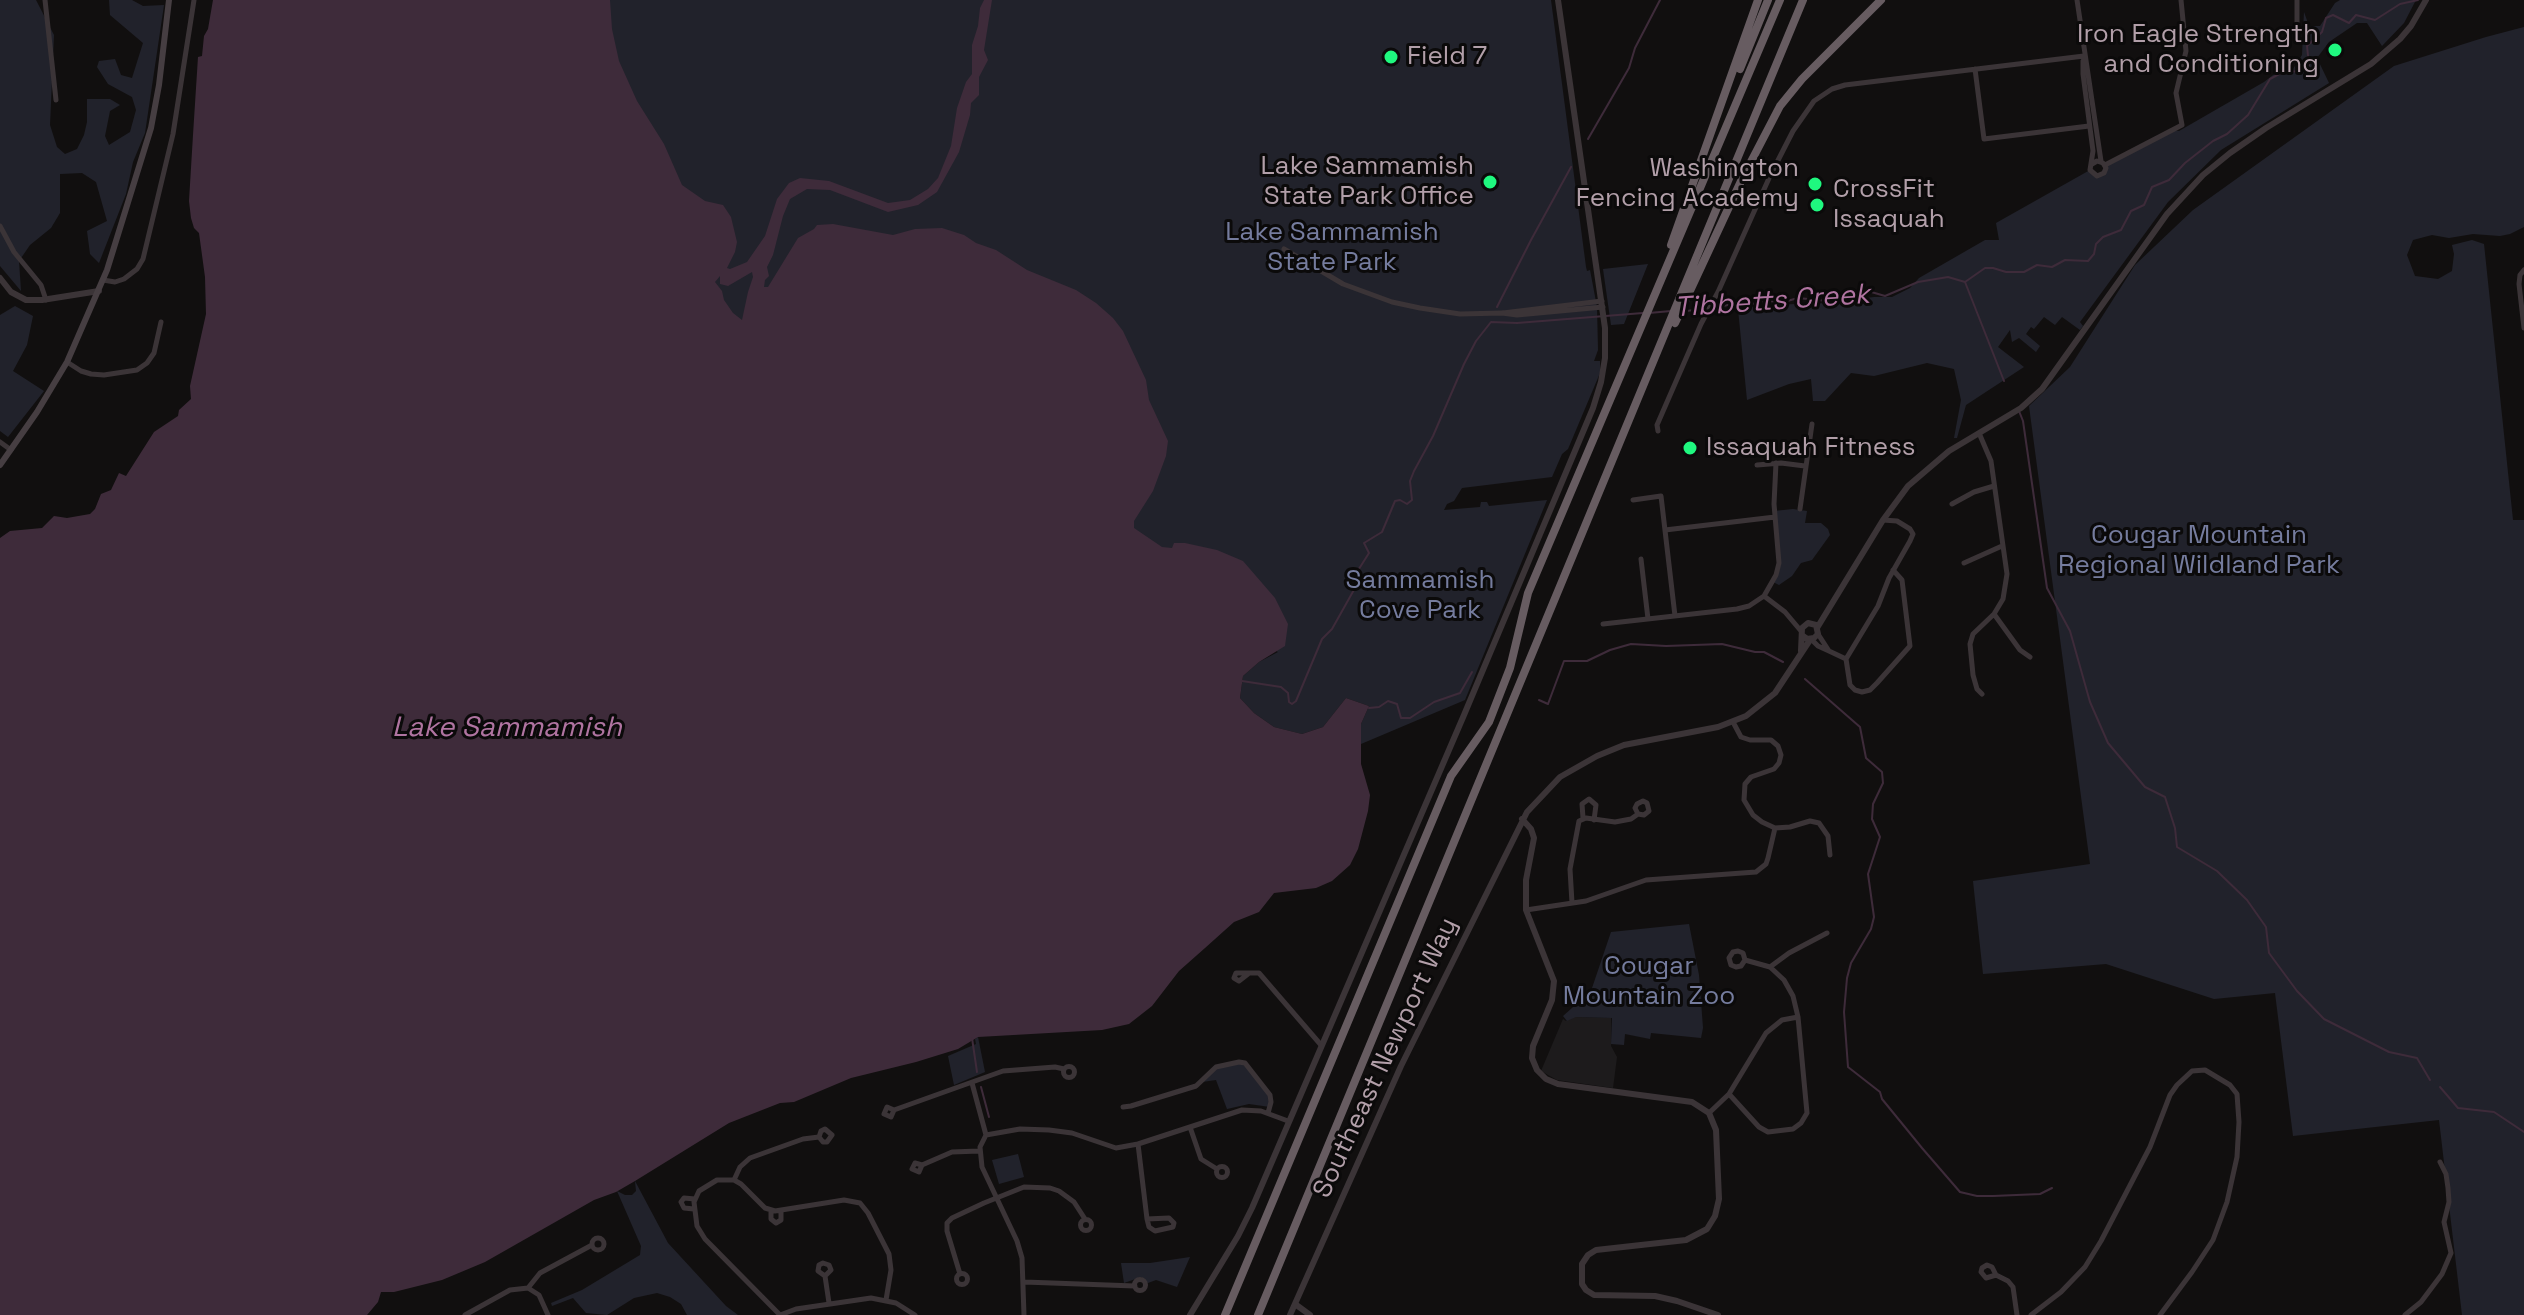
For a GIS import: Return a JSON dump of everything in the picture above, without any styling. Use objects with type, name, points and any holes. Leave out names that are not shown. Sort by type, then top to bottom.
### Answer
[{"type":"highway","points":[[1649,310],[1758,0]]},
{"type":"highway","points":[[1702,162],[1768,0]]},
{"type":"highway","points":[[1225,1315],[1451,776],[1489,722],[1510,668],[1528,593],[1780,0]]},
{"type":"highway","points":[[1258,1315],[1677,312],[1803,0]]},
{"type":"highway","points":[[1677,312],[1780,106],[1802,79],[1881,0]]},
{"type":"main road","points":[[0,465],[67,362],[103,280],[151,128],[169,0]]},
{"type":"street","points":[[45,0],[56,100]]},
{"type":"street","points":[[103,280],[115,282],[127,277],[137,269],[146,249],[173,134],[194,0]]},
{"type":"street","points":[[1190,1315],[1244,1224],[1593,408],[1604,368],[1605,321],[1558,0]]},
{"type":"street","points":[[2077,0],[2103,163],[2104,173],[2097,176],[2091,173],[2093,151],[2083,74],[2084,56]]},
{"type":"street","points":[[2092,164],[2095,161],[2103,163],[2182,125],[2176,93],[2186,51],[2181,0]]},
{"type":"street","points":[[2297,0],[2297,26]]},
{"type":"street","points":[[1806,636],[1818,631],[1829,607],[1883,520],[1908,486],[1931,464],[2009,413],[2049,379],[2167,214],[2203,175],[2266,128],[2371,64],[2400,39],[2426,0]]},
{"type":"street","points":[[1658,431],[1657,425],[1707,311],[1793,131],[1809,106],[1825,93],[1845,85],[2084,56]]},
{"type":"street","points":[[1975,69],[1984,139],[2089,126]]},
{"type":"street","points":[[0,226],[14,252],[41,285],[46,300]]},
{"type":"street","points":[[1284,249],[1329,277],[1392,302],[1460,314],[1517,315],[1602,307]]},
{"type":"street","points":[[2524,270],[2519,279],[2524,328]]},
{"type":"street","points":[[0,278],[20,299],[33,301],[99,291]]},
{"type":"street","points":[[67,362],[91,374],[137,370],[154,353],[161,322]]},
{"type":"street","points":[[1800,509],[1812,424]]},
{"type":"street","points":[[1979,433],[1991,461],[2007,574],[2003,599],[1994,614],[1973,634],[1970,644],[1973,675],[1982,694]]},
{"type":"street","points":[[0,442],[11,450]]},
{"type":"street","points":[[1603,624],[1743,608],[1764,596],[1779,567],[1775,517],[1776,463]]},
{"type":"street","points":[[1757,465],[1805,466]]},
{"type":"street","points":[[1952,504],[1994,486]]},
{"type":"street","points":[[1633,500],[1661,496],[1675,616]]},
{"type":"street","points":[[1892,507],[1897,521]]},
{"type":"street","points":[[1665,530],[1775,517]]},
{"type":"street","points":[[1883,520],[1897,521],[1913,534],[1893,570],[1878,606],[1846,659],[1850,685],[1862,692],[1870,690],[1910,646],[1902,580],[1893,570]]},
{"type":"street","points":[[1964,563],[2002,546]]},
{"type":"street","points":[[1641,559],[1648,619]]},
{"type":"street","points":[[1764,596],[1785,612],[1818,646],[1846,659]]},
{"type":"street","points":[[1806,636],[1808,623],[1829,607]]},
{"type":"street","points":[[1785,612],[1818,631],[1829,651]]},
{"type":"street","points":[[1994,614],[2020,650],[2030,657]]},
{"type":"street","name":"Southeast Newport Way","points":[[1290,1315],[1364,1144],[1522,819],[1536,800],[1560,777],[1597,756],[1624,745],[1733,722],[1766,702],[1799,659],[1806,636]]},
{"type":"street","points":[[1733,722],[1745,740],[1766,739],[1778,746],[1781,755],[1777,766],[1751,777],[1745,784],[1743,793],[1753,815],[1775,828],[1810,821],[1819,823],[1828,836],[1830,855]]},
{"type":"street","points":[[1572,903],[1570,869],[1576,826],[1583,818],[1582,804],[1589,799],[1596,805],[1594,820]]},
{"type":"street","points":[[1583,818],[1622,821],[1638,814]]},
{"type":"street","points":[[1522,819],[1534,838],[1526,880],[1526,910],[1554,981],[1552,1000],[1538,1031],[1532,1058],[1540,1074],[1551,1082],[1692,1102],[1709,1113],[1716,1130],[1719,1185],[1715,1216],[1707,1229],[1691,1239],[1596,1250],[1585,1259],[1580,1275],[1584,1287],[1594,1295],[1655,1296],[1718,1315]]},
{"type":"street","points":[[1526,910],[1597,898],[1646,880],[1756,872],[1766,864],[1775,828]]},
{"type":"street","points":[[1770,967],[1827,933]]},
{"type":"street","points":[[1729,1094],[1759,1127],[1768,1132],[1793,1129],[1805,1118],[1807,1101],[1798,1017],[1788,988],[1770,967],[1745,960]]},
{"type":"street","points":[[1248,974],[1259,973],[1321,1045]]},
{"type":"street","points":[[1709,1113],[1729,1094],[1766,1033],[1782,1020],[1798,1017]]},
{"type":"street","points":[[1123,1107],[1196,1086],[1216,1067],[1239,1062],[1245,1063],[1270,1095],[1268,1113]]},
{"type":"street","points":[[894,1110],[1012,1070],[1064,1069]]},
{"type":"street","points":[[2031,1315],[2061,1292],[2085,1267],[2150,1147],[2170,1095],[2192,1071],[2205,1070],[2218,1075],[2234,1089],[2239,1106],[2237,1157],[2227,1202],[2213,1240],[2160,1315]]},
{"type":"street","points":[[972,1083],[986,1135],[979,1151],[982,1167],[1020,1249],[1024,1315]]},
{"type":"street","points":[[986,1135],[1035,1129],[1072,1133],[1116,1148],[1138,1144],[1238,1111],[1258,1110],[1288,1121]]},
{"type":"street","points":[[1190,1127],[1201,1159],[1217,1169]]},
{"type":"street","points":[[734,1180],[740,1167],[750,1158],[791,1142],[819,1137]]},
{"type":"street","points":[[1138,1144],[1147,1219],[1149,1227],[1155,1231],[1173,1227],[1174,1223],[1169,1218],[1147,1219]]},
{"type":"street","points":[[922,1165],[952,1152],[979,1151]]},
{"type":"street","points":[[2405,1315],[2421,1302],[2442,1274],[2451,1253],[2444,1222],[2449,1202],[2448,1188],[2440,1162]]},
{"type":"street","points":[[886,1300],[891,1270],[889,1254],[860,1203],[844,1200],[781,1211],[770,1210],[741,1184],[725,1179],[710,1183],[699,1191],[694,1204],[697,1226],[705,1239],[780,1315],[796,1309],[863,1298],[896,1303],[915,1315]]},
{"type":"street","points":[[960,1274],[947,1223],[995,1198],[1024,1187],[1050,1188],[1074,1202],[1085,1219]]},
{"type":"street","points":[[684,1198],[694,1204],[684,1208],[681,1202],[684,1198]]},
{"type":"street","points":[[770,1210],[771,1219],[776,1223],[781,1220],[781,1211]]},
{"type":"street","points":[[528,1288],[540,1273],[592,1245]]},
{"type":"street","points":[[1996,1275],[2013,1287],[2017,1315]]},
{"type":"street","points":[[825,1276],[829,1303]]},
{"type":"street","points":[[1024,1282],[1135,1286]]},
{"type":"street","points":[[465,1315],[510,1290],[528,1288],[539,1295],[548,1315]]},
{"type":"street","points":[[1295,1304],[1310,1315]]},
{"type":"street","points":[[479,1308],[482,1315]]},
{"type":"shaded area","points":[[1575,1017],[1611,1018],[1611,1046],[1617,1057],[1613,1088],[1557,1080],[1541,1071],[1563,1019],[1566,1021]]},
{"type":"green space","points":[[0,0],[36,0],[54,35],[50,125],[57,147],[65,154],[77,149],[84,135],[87,99],[110,99],[120,105],[110,111],[105,136],[109,145],[130,132],[136,110],[132,97],[108,84],[97,67],[99,61],[115,59],[121,75],[132,78],[143,43],[110,15],[109,0],[132,0],[143,6],[164,5],[145,133],[133,162],[126,194],[99,263],[90,254],[87,231],[107,221],[96,182],[82,173],[60,174],[60,213],[51,228],[30,245],[19,261],[21,291],[0,266]]},
{"type":"green space","name":"Lake Sammamish State Park","points":[[580,0],[1551,0],[1586,267],[1587,271],[1590,270],[1597,307],[1598,350],[1594,361],[1600,361],[1600,373],[1568,449],[1562,454],[1552,477],[1462,488],[1444,510],[1480,507],[1481,502],[1487,502],[1489,506],[1547,500],[1465,700],[1361,744],[1361,724],[1369,706],[1346,698],[1323,727],[1302,734],[1274,727],[1240,698],[1243,676],[1259,662],[1278,652],[751,347],[738,345]]},
{"type":"green space","points":[[2340,0],[2416,0],[2404,23],[2382,46],[2367,23],[2357,23],[2329,42],[2317,58],[2329,83],[2221,150],[2168,202],[2080,322],[2083,326],[2080,330],[2062,317],[2055,325],[2044,317],[2026,334],[2040,346],[2036,352],[2019,338],[2012,342],[2010,330],[1998,347],[2024,367],[1966,405],[1957,438],[1954,438],[1961,400],[1954,369],[1927,363],[1874,376],[1851,373],[1825,401],[1813,401],[1811,379],[1747,400],[1738,309],[1892,297],[1910,288],[1919,278],[1985,240],[1999,240],[1996,223],[2090,170],[2100,176],[2105,165],[2173,130],[2179,131],[2277,72],[2293,69],[2302,55],[2304,12],[2309,26],[2320,26]]},
{"type":"green space","name":"Cougar Mountain Regional Wildland Park","points":[[2524,27],[2524,227],[2500,236],[2473,234],[2449,238],[2432,235],[2413,240],[2407,255],[2415,276],[2438,279],[2452,271],[2452,245],[2472,240],[2484,244],[2513,520],[2524,520],[2524,1315],[2462,1315],[2439,1120],[2293,1136],[2275,993],[2214,999],[2106,964],[1983,974],[1973,881],[2090,864],[2029,406],[2070,367],[2135,265],[2193,210],[2394,66]]},
{"type":"green space","points":[[1648,264],[1624,324],[1611,325],[1603,269]]},
{"type":"green space","points":[[15,306],[33,316],[27,345],[13,371],[44,391],[8,437],[0,431],[0,315]]},
{"type":"green space","points":[[1774,511],[1807,511],[1805,523],[1821,523],[1830,535],[1812,560],[1801,563],[1792,576],[1779,585],[1773,582],[1778,571]]},
{"type":"green space","name":"Cougar Mountain Zoo","points":[[1689,924],[1699,975],[1701,1038],[1651,1033],[1650,1039],[1625,1034],[1624,1045],[1611,1044],[1612,1018],[1576,1017],[1567,1021],[1563,1016],[1591,991],[1611,932]]},
{"type":"green space","points":[[978,1037],[985,1072],[954,1085],[948,1056],[976,1044]]},
{"type":"green space","points":[[1243,1062],[1270,1095],[1270,1107],[1249,1104],[1227,1109],[1216,1080],[1202,1082],[1214,1069]]},
{"type":"green space","points":[[1018,1154],[1024,1177],[999,1184],[992,1160]]},
{"type":"green space","points":[[635,1181],[668,1243],[738,1315],[687,1315],[681,1304],[657,1293],[634,1298],[607,1315],[586,1313],[573,1298],[552,1306],[551,1303],[582,1290],[640,1255],[641,1246],[617,1191],[632,1195],[636,1191]]},
{"type":"green space","points":[[1190,1257],[1177,1287],[1156,1280],[1148,1283],[1141,1277],[1124,1283],[1121,1263],[1150,1263]]},
{"type":"water","name":"Lake Sammamish","points":[[213,0],[610,0],[619,61],[637,101],[664,144],[682,185],[705,201],[723,205],[731,217],[737,242],[727,268],[730,269],[747,262],[765,236],[777,199],[789,183],[800,178],[829,181],[888,203],[910,200],[928,189],[938,178],[951,146],[957,108],[972,74],[972,45],[980,8],[984,0],[992,0],[984,50],[988,60],[979,77],[979,95],[971,103],[959,152],[937,192],[918,205],[888,212],[830,190],[807,189],[790,199],[767,267],[769,276],[764,287],[768,287],[798,238],[817,225],[833,224],[893,235],[915,229],[942,228],[964,235],[996,250],[1027,270],[1076,290],[1113,318],[1123,331],[1146,380],[1149,400],[1168,441],[1153,491],[1134,521],[1134,528],[1162,547],[1172,548],[1174,543],[1185,543],[1217,550],[1243,561],[1275,598],[1288,624],[1285,646],[1243,676],[1240,698],[1274,727],[1302,734],[1323,727],[1346,698],[1369,706],[1361,724],[1361,764],[1370,795],[1358,849],[1350,865],[1332,881],[1316,888],[1274,893],[1259,912],[1234,922],[1179,971],[1152,1006],[1129,1024],[1102,1030],[978,1037],[958,1049],[851,1078],[794,1102],[780,1103],[729,1123],[616,1192],[594,1200],[485,1262],[442,1280],[394,1292],[381,1292],[378,1302],[367,1315],[0,1315],[0,538],[10,531],[42,528],[54,516],[67,518],[90,514],[101,494],[111,490],[119,473],[126,476],[154,432],[178,416],[179,410],[191,399],[190,386],[206,314],[199,233],[194,228],[189,201],[198,57],[202,56]],"holes":[[[752,272],[748,292],[742,320],[733,313],[715,282],[720,276],[720,284],[728,286]]]},
{"type":"waterway","points":[[1588,139],[1629,68],[1635,48],[1660,0]]},
{"type":"waterway","name":"Tibbetts Creek","points":[[1713,308],[1766,300],[1780,303],[1798,298],[1828,301],[1858,296],[1868,291],[1885,296],[1918,282],[1948,277],[1965,282],[1985,268],[2024,272],[2037,265],[2052,267],[2065,260],[2088,261],[2094,254],[2096,244],[2103,237],[2121,230],[2131,211],[2144,205],[2152,187],[2169,180],[2185,163],[2248,115],[2270,79],[2283,72],[2301,71],[2309,65],[2307,46],[2322,32],[2326,18],[2333,15],[2349,23],[2356,15],[2375,20],[2400,4],[2418,0]]},
{"type":"waterway","points":[[1497,307],[1571,167]]},
{"type":"waterway","points":[[1965,282],[2004,381]]},
{"type":"waterway","name":"Tibbetts Creek","points":[[1685,311],[1706,309]]},
{"type":"waterway","name":"Tibbetts Creek","points":[[1649,313],[1671,311]]},
{"type":"waterway","name":"Tibbetts Creek","points":[[1242,681],[1281,687],[1288,693],[1289,702],[1292,704],[1296,701],[1322,639],[1332,629],[1355,588],[1357,572],[1369,553],[1364,543],[1382,532],[1395,501],[1407,504],[1412,500],[1410,481],[1414,471],[1464,364],[1491,322],[1517,323],[1643,313]]},
{"type":"waterway","points":[[2019,411],[2047,588],[2070,631],[2090,702],[2108,743],[2145,787],[2165,797],[2175,828],[2177,847],[2217,871],[2247,900],[2266,927],[2269,953],[2297,991],[2324,1019],[2389,1052],[2417,1058],[2430,1080]]},
{"type":"waterway","points":[[1539,700],[1548,704],[1564,661],[1587,661],[1631,644],[1722,644],[1764,652],[1783,662]]},
{"type":"waterway","points":[[1369,708],[1379,707],[1388,701],[1397,704],[1401,718],[1410,718],[1434,702],[1460,693],[1472,672]]},
{"type":"waterway","points":[[1805,679],[1860,727],[1866,758],[1882,772],[1883,783],[1873,804],[1872,819],[1880,837],[1868,874],[1874,917],[1871,929],[1851,963],[1847,978],[1844,1012],[1848,1067],[1880,1092],[1882,1099],[1960,1192],[1977,1196],[2040,1194],[2052,1188]]},
{"type":"waterway","points":[[972,1038],[977,1072]]},
{"type":"waterway","points":[[981,1087],[989,1117]]},
{"type":"waterway","points":[[2440,1087],[2458,1108],[2494,1112],[2524,1132]]},
{"type":"place","name":"Iron Eagle Strength and Conditioning","points":[[2335,50]]},
{"type":"place","name":"Field 7","points":[[1391,57]]},
{"type":"place","name":"Lake Sammamish State Park Office","points":[[1490,182]]},
{"type":"place","name":"Washington Fencing Academy","points":[[1815,184]]},
{"type":"place","name":"CrossFit Issaquah","points":[[1817,205]]},
{"type":"place","name":"Issaquah Fitness","points":[[1690,448]]},
{"type":"park label","name":"Sammamish Cove Park","points":[[1420,596]]}]
